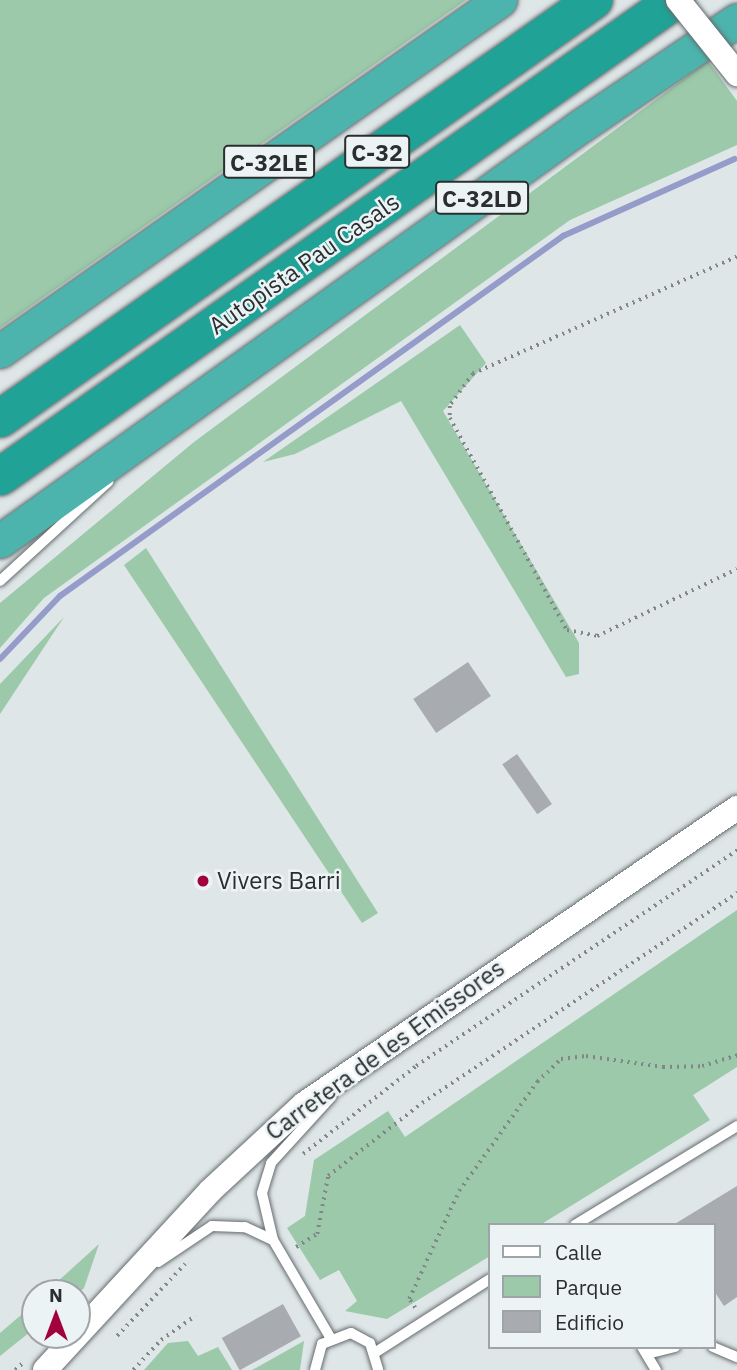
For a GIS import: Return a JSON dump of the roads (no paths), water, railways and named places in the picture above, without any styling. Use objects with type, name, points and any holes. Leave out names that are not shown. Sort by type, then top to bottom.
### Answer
[{"type":"highway","name":"C-32LE","points":[[0,351],[500,0]]},
{"type":"highway","name":"Autopista Pau Casals","points":[[0,418],[593,0]]},
{"type":"highway","name":"Autopista Pau Casals","points":[[0,476],[676,0]]},
{"type":"highway","name":"C-32LD","points":[[0,541],[582,125],[737,20]]},
{"type":"highway","name":"C-32","points":[[0,388],[91,331],[160,304]]},
{"type":"street","points":[[676,0],[737,74]]},
{"type":"street","name":"Carretera de les Emissores","points":[[45,1370],[129,1284],[255,1146],[372,1054],[737,808]]},
{"type":"lane","points":[[0,581],[84,508],[134,447]]},
{"type":"lane","points":[[330,1337],[273,1240],[262,1192],[271,1163],[372,1054]]},
{"type":"lane","points":[[578,1223],[737,1126]]},
{"type":"lane","points":[[129,1284],[212,1226],[245,1227],[273,1240]]},
{"type":"lane","points":[[376,1352],[489,1280]]},
{"type":"lane","points":[[315,1370],[317,1353],[330,1337],[362,1336],[376,1352],[378,1370]]},
{"type":"lane","points":[[716,1348],[737,1357]]},
{"type":"lane","points":[[644,1351],[656,1370]]},
{"type":"waterway","points":[[0,659],[60,596],[563,236],[734,159]]},
{"type":"place","name":"Vivers Barri","points":[[203,881]]}]
